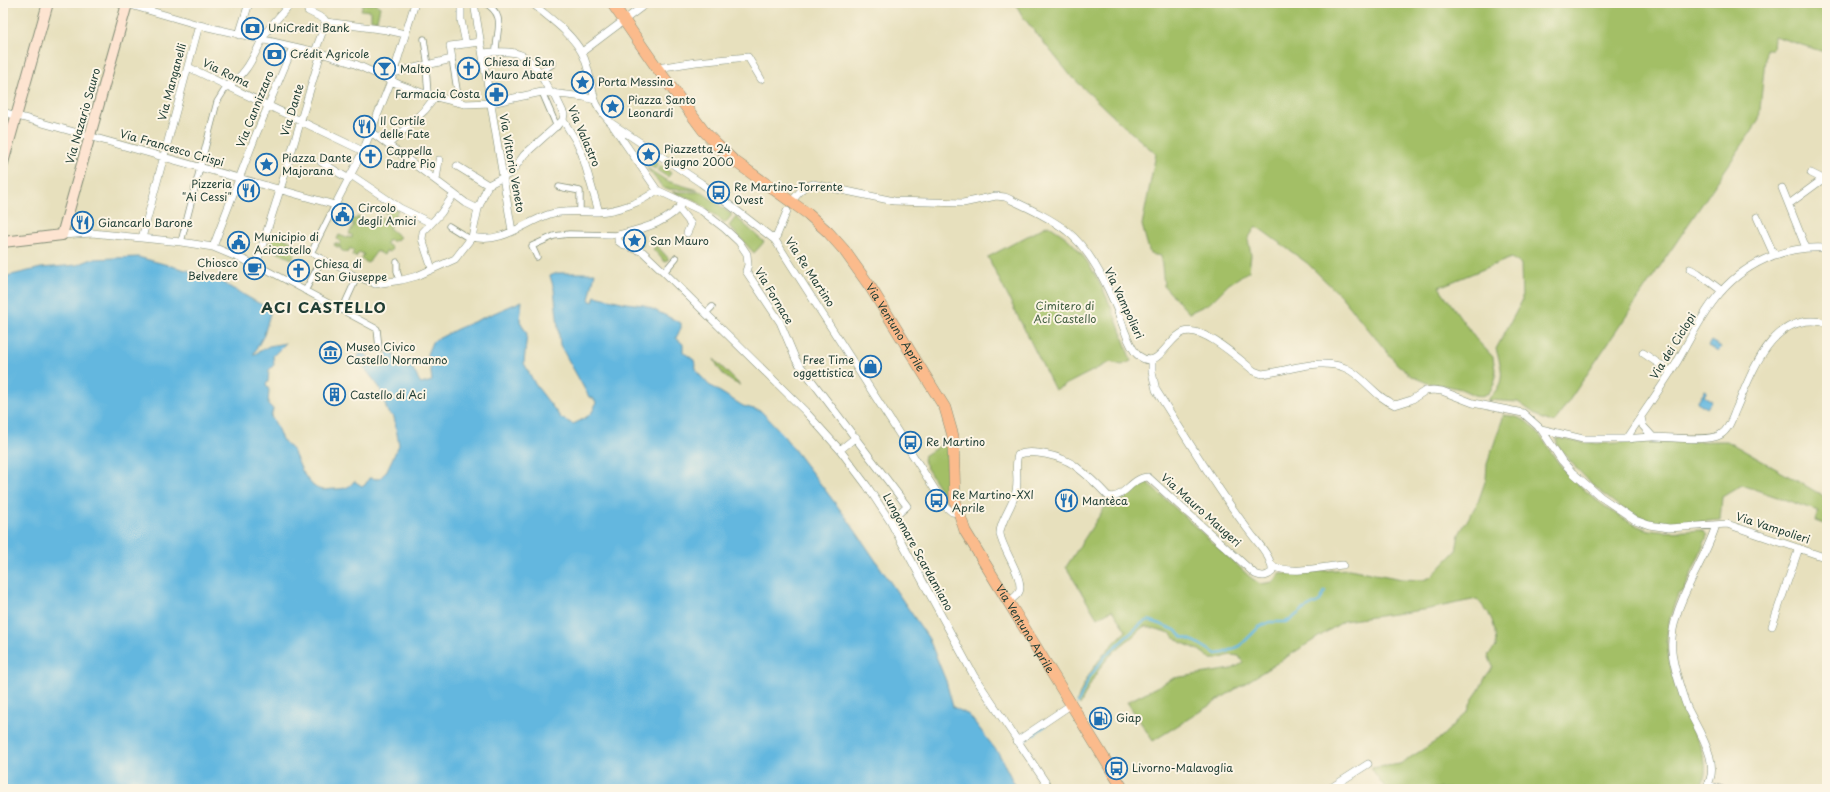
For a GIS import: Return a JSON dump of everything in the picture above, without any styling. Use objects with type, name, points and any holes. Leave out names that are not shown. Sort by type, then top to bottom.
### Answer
[{"type":"main road","points":[[3,163],[48,3]]},
{"type":"main road","name":"Via Nazario Sauro","points":[[62,235],[90,137],[125,3]]},
{"type":"main road","name":"Via Ventuno Aprile","points":[[612,3],[703,130],[717,146],[789,206],[828,232],[844,250],[940,397],[949,418],[953,436],[954,486],[958,513],[972,544],[1123,789]]},
{"type":"main road","points":[[3,242],[62,235]]},
{"type":"street","points":[[125,3],[199,25],[318,52],[392,77],[431,96],[464,104],[491,103],[542,92],[595,100],[588,68],[582,52],[563,30],[532,3]]},
{"type":"street","points":[[239,35],[249,3]]},
{"type":"street","points":[[181,242],[217,102],[227,86],[245,71],[262,39],[291,3]]},
{"type":"street","points":[[414,3],[392,77],[371,132],[311,253],[357,277],[375,284],[402,280],[455,259],[471,238],[478,209],[488,185],[511,173],[529,150],[557,127],[563,120]]},
{"type":"street","points":[[461,3],[461,20],[466,44]]},
{"type":"street","name":"Via Vittorio Veneto","points":[[474,3],[512,231]]},
{"type":"street","points":[[485,3],[495,9],[499,21],[496,37],[496,52]]},
{"type":"street","points":[[582,52],[647,3]]},
{"type":"street","points":[[308,11],[324,19],[326,22],[387,30],[405,34]]},
{"type":"street","name":"Via Dante","points":[[256,265],[300,121],[326,22]]},
{"type":"street","name":"Via Manganelli","points":[[142,238],[199,25]]},
{"type":"street","points":[[389,144],[425,110],[431,96],[424,39]]},
{"type":"street","points":[[457,102],[458,96],[450,46],[480,42]]},
{"type":"street","name":"Via Cannizzaro","points":[[213,247],[268,105],[293,47]]},
{"type":"street","name":"Via Valastro","points":[[482,53],[509,52],[523,55],[536,67],[564,114],[563,120],[582,154],[599,212]]},
{"type":"street","points":[[658,68],[696,62],[748,57],[761,79]]},
{"type":"street","points":[[392,77],[452,60]]},
{"type":"street","points":[[539,73],[553,64]]},
{"type":"street","name":"Via Roma","points":[[188,67],[362,151]]},
{"type":"street","points":[[542,92],[557,127]]},
{"type":"street","name":"Via Re Martino","points":[[595,100],[611,123],[701,183],[775,240],[946,507],[952,512],[958,513]]},
{"type":"street","name":"Via Francesco Crispi","points":[[3,112],[335,205]]},
{"type":"street","points":[[449,226],[471,238],[497,238],[551,214],[580,211],[599,212],[628,206],[650,196],[657,190],[611,123]]},
{"type":"street","points":[[371,132],[466,203],[478,209]]},
{"type":"street","points":[[436,180],[438,160]]},
{"type":"street","points":[[321,162],[350,177],[400,208],[431,223]]},
{"type":"street","points":[[457,166],[488,185]]},
{"type":"street","points":[[1789,204],[1825,180],[1811,173]]},
{"type":"street","name":"Via Vampolieri","points":[[775,240],[789,206],[804,187],[813,184],[894,201],[963,203],[996,196],[1005,197],[1067,231],[1082,247],[1102,276],[1133,348],[1138,356],[1152,360],[1158,358],[1171,340],[1177,336],[1190,331],[1199,332],[1254,371],[1262,374],[1318,364],[1334,365],[1350,371],[1363,380],[1373,392],[1394,405],[1411,400],[1425,391],[1442,391],[1473,403],[1523,413],[1541,429],[1562,461],[1573,473],[1601,497],[1630,517],[1649,525],[1669,528],[1728,524],[1827,558]]},
{"type":"street","points":[[559,187],[580,191],[580,211]]},
{"type":"street","points":[[1782,188],[1806,248]]},
{"type":"street","name":"Via Fornace","points":[[657,190],[702,211],[739,242],[747,254],[748,265],[746,271],[780,322],[796,360],[907,506],[890,521]]},
{"type":"street","points":[[432,269],[422,239],[423,232],[441,213],[454,194]]},
{"type":"street","points":[[537,257],[532,246],[554,236],[569,234],[618,235],[650,226],[679,209],[683,202]]},
{"type":"street","points":[[679,209],[691,224],[687,233]]},
{"type":"street","points":[[1757,217],[1774,255]]},
{"type":"street","points":[[62,235],[92,233],[181,242],[213,247],[264,268],[377,330],[379,348]]},
{"type":"street","name":"Lungomare Scardamiano","points":[[618,235],[618,240],[622,244],[643,252],[664,272],[805,411],[840,450],[867,486],[890,521],[974,676],[1050,789]]},
{"type":"street","name":"Via dei Ciclopi","points":[[1626,439],[1671,372],[1715,299],[1722,291],[1747,268],[1774,255],[1806,248],[1827,248]]},
{"type":"street","points":[[305,291],[319,257]]},
{"type":"street","points":[[664,272],[676,258]]},
{"type":"street","points":[[397,264],[400,277]]},
{"type":"street","points":[[1690,269],[1698,273],[1722,291]]},
{"type":"street","points":[[342,310],[357,277]]},
{"type":"street","points":[[706,313],[712,307]]},
{"type":"street","points":[[1541,429],[1583,438],[1626,439],[1653,437],[1714,437],[1724,432],[1754,368],[1774,338],[1789,325],[1810,320],[1827,323]]},
{"type":"street","points":[[1643,353],[1671,372]]},
{"type":"street","name":"Via Mauro Maugeri","points":[[1008,602],[1018,594],[1020,586],[1004,546],[1000,529],[1016,492],[1018,474],[1016,461],[1018,455],[1024,452],[1043,453],[1072,464],[1108,496],[1113,497],[1119,496],[1133,482],[1141,477],[1148,476],[1255,574],[1267,576],[1272,572],[1273,566],[1226,500],[1156,390],[1152,372],[1152,360]]},
{"type":"street","points":[[1641,417],[1643,426],[1653,437]]},
{"type":"street","points":[[840,450],[856,437]]},
{"type":"street","points":[[1716,525],[1710,542],[1680,605],[1673,630],[1672,651],[1686,705],[1707,750],[1711,763],[1707,787],[1721,789]]},
{"type":"street","points":[[1772,626],[1799,548]]},
{"type":"street","points":[[1273,566],[1280,570],[1343,566]]},
{"type":"street","points":[[1017,740],[1074,709]]},
{"type":"street","points":[[1329,789],[1368,764]]},
{"type":"green space","points":[[363,3],[377,3],[380,7],[377,20],[371,20],[371,11],[361,10]]},
{"type":"green space","points":[[1015,3],[1827,3],[1827,53],[1774,36],[1773,49],[1766,49],[1759,120],[1554,423],[1541,418],[1518,402],[1487,400],[1497,388],[1501,377],[1500,364],[1496,349],[1522,301],[1521,264],[1511,258],[1439,287],[1475,338],[1493,357],[1496,376],[1494,384],[1489,393],[1481,396],[1474,395],[1461,389],[1427,383],[1411,376],[1397,364],[1341,296],[1307,263],[1256,226],[1248,239],[1251,255],[1249,271],[1229,284],[1210,303],[1189,313],[1164,286],[1161,256],[1150,254],[1142,225],[1156,154],[1117,120],[1071,76],[1023,17]]},
{"type":"green space","points":[[613,106],[621,107],[623,114],[616,112]]},
{"type":"green space","points":[[644,153],[659,165],[655,169],[650,166],[642,154]]},
{"type":"green space","points":[[661,166],[671,173],[668,177],[658,171]]},
{"type":"green space","points":[[647,168],[667,181],[698,190],[664,189]]},
{"type":"green space","points":[[672,192],[702,192],[732,215],[725,223],[695,200]]},
{"type":"green space","points":[[388,203],[398,210],[389,228],[400,237],[393,242],[389,239],[386,243],[392,248],[390,252],[386,251],[384,255],[377,251],[368,263],[361,259],[364,254],[359,252],[356,257],[352,255],[354,251],[350,248],[348,252],[345,252],[341,250],[340,246],[339,248],[334,245],[335,243],[339,245],[341,242],[337,239],[339,235],[352,238],[352,235],[349,234],[354,224],[345,219],[347,215],[356,220],[357,217],[378,224],[381,220],[376,217],[377,215],[387,220],[389,216],[383,211]]},
{"type":"green space","points":[[736,217],[764,242],[754,253],[729,226]]},
{"type":"green space","name":"Cimitero di Aci Castello","points":[[1048,225],[1070,240],[1092,269],[1108,299],[1131,361],[1122,365],[1110,362],[1055,390],[988,257]]},
{"type":"green space","points":[[274,234],[298,245],[292,259],[268,248]]},
{"type":"green space","points":[[642,234],[643,246],[627,240],[629,237]]},
{"type":"green space","points":[[657,246],[669,259],[665,262],[653,249]]},
{"type":"green space","points":[[714,359],[740,385],[731,381],[724,375]]},
{"type":"green space","points":[[1504,415],[1525,420],[1532,426],[1569,475],[1602,504],[1627,521],[1650,530],[1669,532],[1702,530],[1707,535],[1684,591],[1678,594],[1672,611],[1667,635],[1669,660],[1677,690],[1705,761],[1704,779],[1700,789],[1386,789],[1371,768],[1400,764],[1438,740],[1468,711],[1472,700],[1493,667],[1488,655],[1496,647],[1494,626],[1487,611],[1477,599],[1429,609],[1344,621],[1153,741],[1127,702],[1174,678],[1232,669],[1243,663],[1239,656],[1230,655],[1218,659],[1211,659],[1199,650],[1180,642],[1170,633],[1145,626],[1121,645],[1106,660],[1095,676],[1080,705],[1077,702],[1085,682],[1091,672],[1103,655],[1126,631],[1112,610],[1097,618],[1066,567],[1105,507],[1117,506],[1137,485],[1147,482],[1250,577],[1260,584],[1273,582],[1280,574],[1349,569],[1402,579],[1423,580],[1431,577],[1456,551],[1459,534],[1478,502],[1486,479],[1487,464]]},
{"type":"green space","points":[[1557,438],[1601,443],[1727,441],[1820,494],[1827,502],[1827,525],[1815,521],[1818,511],[1742,485],[1722,497],[1720,520],[1674,524],[1652,521],[1620,507],[1605,496],[1567,458],[1557,445]]},
{"type":"green space","points":[[947,441],[947,484],[949,499],[947,500],[923,460],[924,456]]},
{"type":"water","points":[[138,257],[212,277],[271,310],[264,335],[253,355],[269,346],[286,343],[273,356],[274,365],[269,370],[268,382],[266,384],[269,390],[268,404],[273,409],[271,417],[282,439],[293,451],[308,480],[318,489],[323,490],[346,488],[354,481],[362,486],[365,485],[369,478],[379,479],[386,472],[399,445],[394,417],[388,413],[380,388],[358,360],[359,354],[365,354],[376,364],[384,362],[388,350],[392,349],[397,365],[403,365],[408,369],[408,360],[421,384],[432,381],[427,354],[432,342],[457,329],[522,301],[520,321],[527,334],[524,363],[535,384],[561,418],[573,424],[591,413],[596,402],[593,398],[589,397],[560,345],[554,289],[550,276],[557,273],[595,273],[589,300],[593,302],[595,296],[626,303],[644,305],[681,323],[681,328],[676,338],[683,344],[683,352],[694,360],[697,372],[709,385],[743,406],[761,411],[780,431],[848,520],[929,639],[946,681],[953,707],[969,715],[999,754],[1017,789],[3,789],[3,277],[41,268],[77,265],[92,259]]},
{"type":"water","points":[[1711,341],[1721,347],[1718,352],[1708,346]]},
{"type":"water","points":[[1705,390],[1707,391],[1704,396],[1712,401],[1707,408],[1697,402]]},
{"type":"waterway","points":[[1078,703],[1089,678],[1106,655],[1142,623],[1148,620],[1175,630],[1183,637],[1196,642],[1216,654],[1224,653],[1240,646],[1259,627],[1269,622],[1285,622],[1290,620],[1304,609],[1320,601],[1325,591]]},
{"type":"waterway","points":[[1024,741],[1045,726]]},
{"type":"place","name":"UniCredit Bank","points":[[252,28]]},
{"type":"place","name":"Crédit Agricole","points":[[274,54]]},
{"type":"place","name":"Chiesa di San Mauro Abate","points":[[468,68]]},
{"type":"place","name":"Malto","points":[[385,69]]},
{"type":"place","name":"Porta Messina","points":[[583,82]]},
{"type":"place","name":"Farmacia Costa","points":[[496,94]]},
{"type":"place","name":"Piazza Santo Leonardi","points":[[612,106]]},
{"type":"place","name":"Il Cortile delle Fate","points":[[365,127]]},
{"type":"place","name":"Piazzetta 24 giugno 2000","points":[[649,155]]},
{"type":"place","name":"Cappella Padre Pio","points":[[370,157]]},
{"type":"place","name":"Piazza Dante Majorana","points":[[266,164]]},
{"type":"place","name":"Pizzeria \"Ai Cessi\"","points":[[248,190]]},
{"type":"place","name":"Re Martino-Torrente Ovest","points":[[718,193]]},
{"type":"place","name":"Circolo degli Amici","points":[[342,214]]},
{"type":"place","name":"Giancarlo Barone","points":[[82,223]]},
{"type":"place","name":"San Mauro","points":[[635,241]]},
{"type":"place","name":"Municipio di Acicastello","points":[[238,243]]},
{"type":"place","name":"Chiosco Belvedere","points":[[254,269]]},
{"type":"place","name":"Chiesa di San Giuseppe","points":[[299,270]]},
{"type":"place","name":"Museo Civico Castello Normanno","points":[[330,353]]},
{"type":"place","name":"Free Time oggettistica","points":[[870,366]]},
{"type":"place","name":"Castello di Aci","points":[[335,395]]},
{"type":"place","name":"Re Martino","points":[[910,442]]},
{"type":"place","name":"Re Martino-XXI Aprile","points":[[936,501]]},
{"type":"place","name":"Mantèca","points":[[1067,501]]},
{"type":"place","name":"Giap","points":[[1101,718]]},
{"type":"place","name":"Livorno-Malavoglia","points":[[1117,768]]},
{"type":"district","name":"ACI CASTELLO","points":[[324,308]]}]
